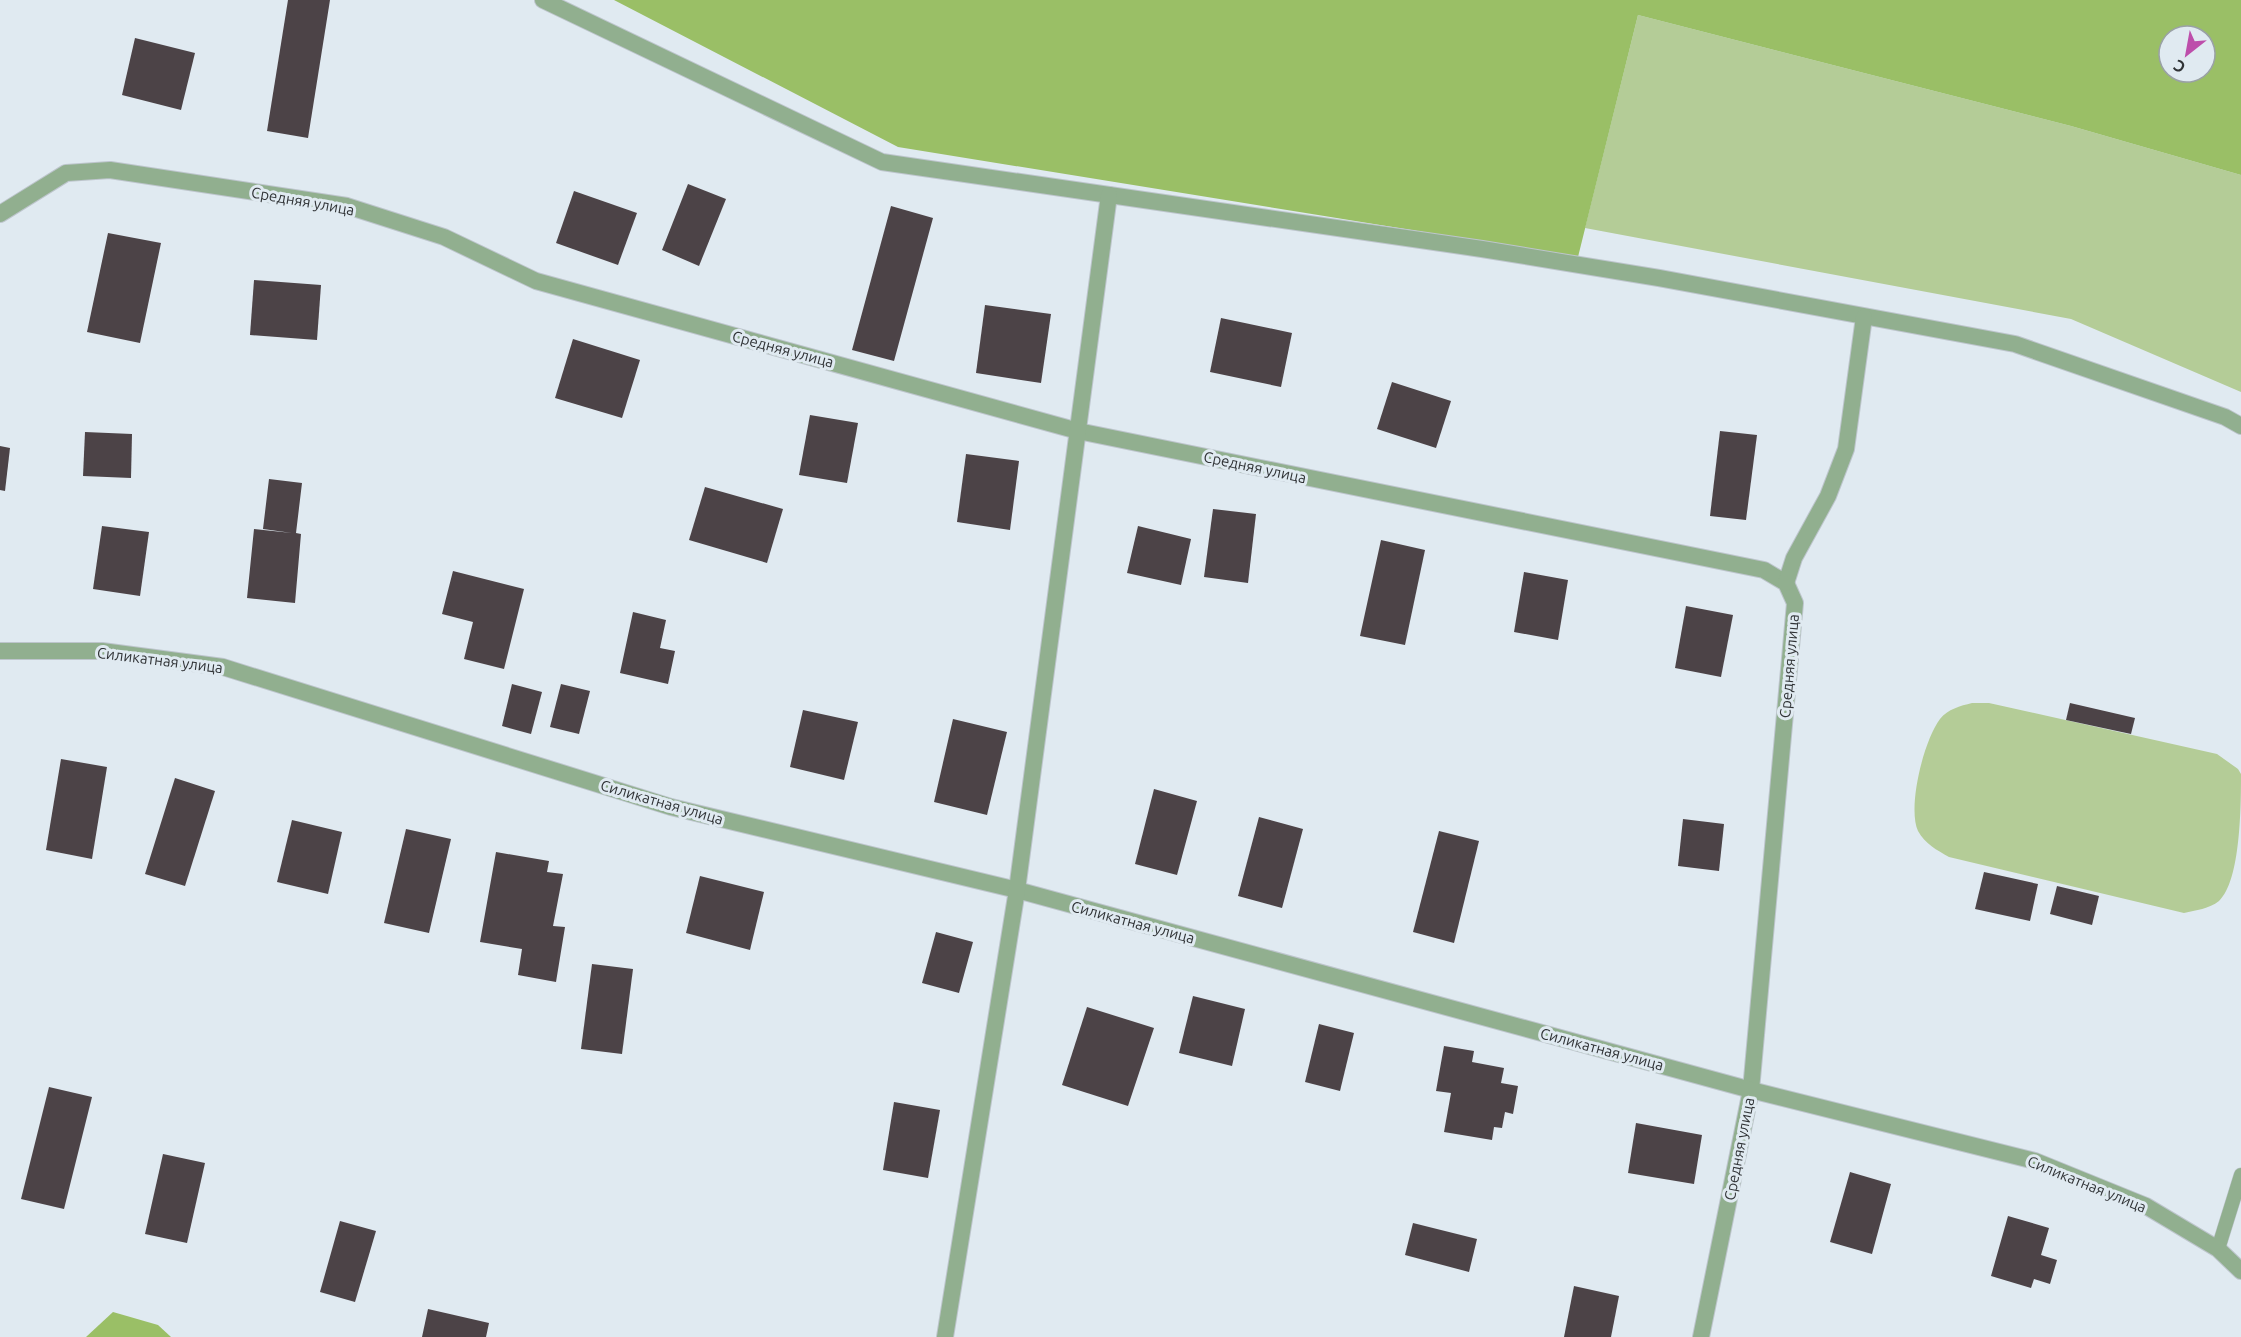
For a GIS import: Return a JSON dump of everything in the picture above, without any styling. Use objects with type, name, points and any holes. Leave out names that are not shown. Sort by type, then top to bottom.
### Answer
[{"type":"street","points":[[543,0],[882,162],[1482,249],[2015,344],[2224,417],[2241,426]]},
{"type":"street","name":"Средняя улица","points":[[0,214],[66,173],[110,170],[347,206],[444,237],[536,281],[1078,431],[1764,570],[1786,583],[1795,603],[1751,1090],[1701,1337]]},
{"type":"street","points":[[945,1337],[1017,890],[1109,195]]},
{"type":"street","points":[[1786,583],[1794,558],[1828,496],[1846,449],[1864,317]]},
{"type":"street","name":"Силикатная улица","points":[[0,651],[102,651],[223,667],[671,807],[1017,890],[1751,1090],[2035,1161],[2146,1206],[2218,1249],[2241,1271]]},
{"type":"lane","points":[[2218,1249],[2241,1175]]},
{"type":"green space","points":[[614,0],[2241,0],[2241,175],[2071,126],[1638,15],[1578,257],[898,147]]},
{"type":"green space","points":[[1638,15],[2071,126],[2241,175],[2241,392],[2071,319],[1585,228]]},
{"type":"green space","points":[[1972,703],[1989,703],[2217,754],[2238,769],[2241,774],[2241,804],[2236,860],[2232,877],[2219,901],[2207,908],[2184,913],[1949,857],[1924,840],[1915,820],[1915,806],[1919,774],[1928,742],[1943,716],[1950,710]]},
{"type":"green space","points":[[113,1312],[158,1325],[171,1337],[86,1337]]},
{"type":"building","points":[[288,0],[330,0],[308,138],[267,131]]},
{"type":"building","points":[[135,38],[195,53],[181,110],[122,95]]},
{"type":"building","points":[[688,184],[726,199],[699,266],[662,250]]},
{"type":"building","points":[[574,191],[637,213],[618,265],[556,243]]},
{"type":"building","points":[[891,206],[933,218],[894,361],[852,350]]},
{"type":"building","points":[[108,233],[161,243],[140,343],[87,332]]},
{"type":"building","points":[[254,280],[321,285],[317,340],[250,335]]},
{"type":"building","points":[[985,305],[1051,314],[1041,383],[976,373]]},
{"type":"building","points":[[1221,318],[1292,333],[1281,387],[1210,372]]},
{"type":"building","points":[[573,339],[640,360],[622,418],[555,398]]},
{"type":"building","points":[[1392,382],[1451,401],[1436,448],[1377,429]]},
{"type":"building","points":[[810,415],[858,423],[847,483],[799,475]]},
{"type":"building","points":[[1720,431],[1757,435],[1746,520],[1710,516]]},
{"type":"building","points":[[85,432],[132,434],[131,478],[83,476]]},
{"type":"building","points":[[0,446],[10,448],[5,491],[0,490]]},
{"type":"building","points":[[966,454],[1019,461],[1010,530],[957,522]]},
{"type":"building","points":[[269,479],[302,483],[296,533],[301,534],[295,603],[247,598],[254,529],[292,533],[263,529]]},
{"type":"building","points":[[705,487],[783,509],[767,563],[689,540]]},
{"type":"building","points":[[1213,509],[1256,514],[1248,583],[1204,577]]},
{"type":"building","points":[[102,526],[149,532],[140,596],[93,589]]},
{"type":"building","points":[[1138,526],[1191,539],[1181,585],[1127,573]]},
{"type":"building","points":[[1381,540],[1425,550],[1405,645],[1360,636]]},
{"type":"building","points":[[453,571],[524,589],[504,669],[464,659],[473,622],[442,614]]},
{"type":"building","points":[[1524,572],[1568,580],[1558,640],[1514,632]]},
{"type":"building","points":[[1686,606],[1733,615],[1721,677],[1675,668]]},
{"type":"building","points":[[633,612],[666,620],[660,648],[675,651],[668,684],[620,673]]},
{"type":"building","points":[[512,684],[542,692],[531,734],[502,726]]},
{"type":"building","points":[[561,684],[590,691],[579,734],[550,727]]},
{"type":"building","points":[[2070,703],[2135,718],[2131,734],[2066,720]]},
{"type":"building","points":[[803,710],[858,722],[844,780],[790,767]]},
{"type":"building","points":[[953,719],[1007,732],[987,815],[934,802]]},
{"type":"building","points":[[61,759],[107,767],[92,859],[46,850]]},
{"type":"building","points":[[175,778],[215,791],[185,886],[145,874]]},
{"type":"building","points":[[1154,789],[1197,801],[1177,875],[1135,864]]},
{"type":"building","points":[[1259,817],[1303,829],[1282,908],[1238,896]]},
{"type":"building","points":[[1683,819],[1724,824],[1719,871],[1678,866]]},
{"type":"building","points":[[292,820],[342,832],[328,894],[277,882]]},
{"type":"building","points":[[406,829],[451,839],[429,933],[384,923]]},
{"type":"building","points":[[1439,831],[1479,841],[1454,943],[1413,932]]},
{"type":"building","points":[[496,852],[549,861],[547,872],[563,874],[553,926],[565,927],[556,982],[518,975],[522,949],[480,942]]},
{"type":"building","points":[[1984,872],[2038,884],[2030,921],[1975,909]]},
{"type":"building","points":[[700,876],[764,892],[750,950],[686,933]]},
{"type":"building","points":[[2057,886],[2099,896],[2092,925],[2050,914]]},
{"type":"building","points":[[936,932],[973,942],[959,993],[922,983]]},
{"type":"building","points":[[592,964],[633,969],[622,1054],[581,1049]]},
{"type":"building","points":[[1193,996],[1245,1009],[1232,1066],[1179,1053]]},
{"type":"building","points":[[1087,1007],[1154,1028],[1128,1106],[1062,1085]]},
{"type":"building","points":[[1319,1024],[1354,1033],[1340,1091],[1305,1082]]},
{"type":"building","points":[[1444,1046],[1474,1051],[1472,1062],[1504,1068],[1501,1083],[1518,1086],[1513,1114],[1505,1112],[1502,1128],[1494,1127],[1492,1140],[1444,1132],[1451,1093],[1436,1091]]},
{"type":"building","points":[[49,1087],[92,1097],[64,1209],[21,1199]]},
{"type":"building","points":[[894,1102],[940,1110],[928,1178],[883,1170]]},
{"type":"building","points":[[1636,1123],[1702,1135],[1694,1184],[1628,1173]]},
{"type":"building","points":[[163,1154],[205,1163],[187,1243],[145,1234]]},
{"type":"building","points":[[1850,1172],[1891,1184],[1872,1254],[1830,1242]]},
{"type":"building","points":[[2008,1216],[2049,1228],[2041,1255],[2057,1260],[2050,1284],[2034,1279],[2031,1288],[1991,1276]]},
{"type":"building","points":[[340,1221],[376,1231],[355,1302],[320,1292]]},
{"type":"building","points":[[1413,1223],[1477,1239],[1469,1272],[1405,1255]]},
{"type":"building","points":[[1574,1286],[1619,1296],[1611,1337],[1564,1337]]},
{"type":"building","points":[[428,1309],[489,1323],[486,1337],[422,1337]]}]
